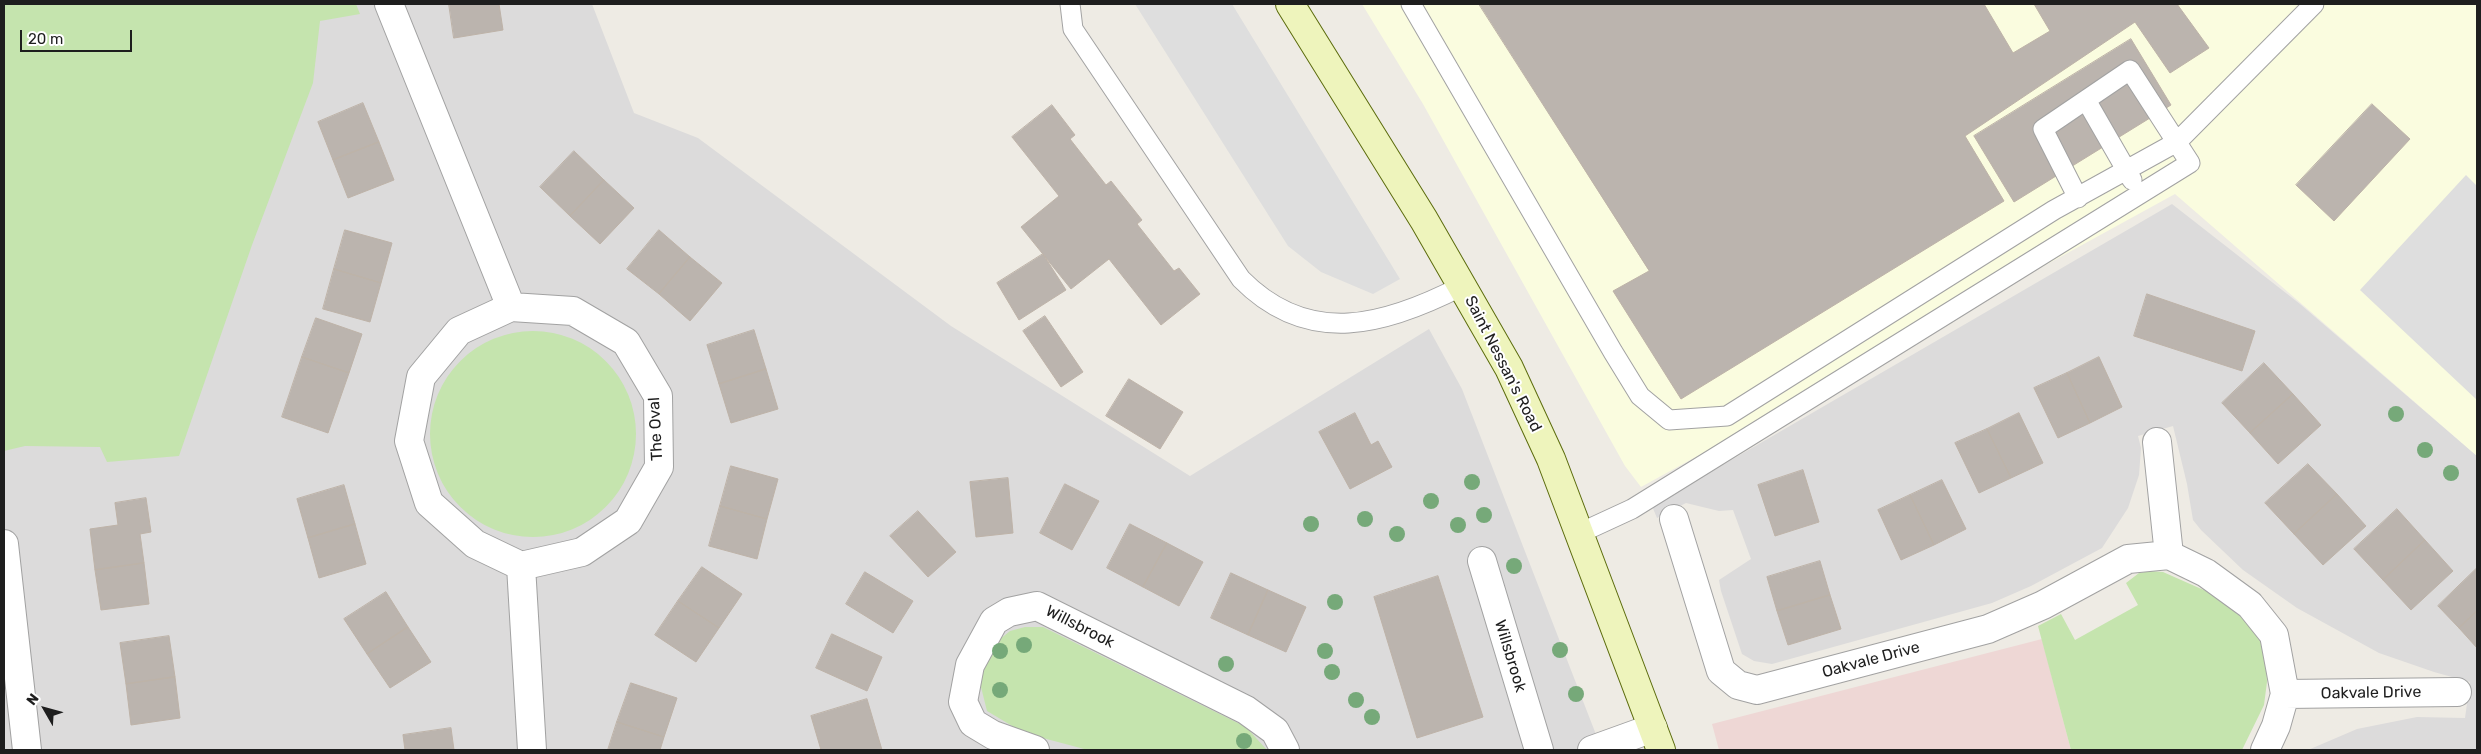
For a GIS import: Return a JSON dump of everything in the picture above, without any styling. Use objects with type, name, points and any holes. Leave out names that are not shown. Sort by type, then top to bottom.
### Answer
[{"type":"main road","name":"Saint Nessan's Road","points":[[1290,4],[1462,286],[1509,368],[1551,459],[1657,739]]},
{"type":"street","points":[[390,4],[511,307]]},
{"type":"street","name":"The Oval","points":[[511,307],[573,311],[626,342],[658,396],[658,467],[628,521],[582,552],[520,566],[475,544],[429,503],[409,441],[421,377],[459,331],[511,307]]},
{"type":"street","points":[[2157,442],[2169,555],[2206,573],[2250,605],[2274,635],[2285,694],[2276,726],[2264,750]]},
{"type":"street","name":"Oakvale Drive","points":[[1674,518],[1722,671],[1738,685],[1757,690],[1988,629],[2043,605],[2128,559],[2169,555]]},
{"type":"street","points":[[4,544],[27,750]]},
{"type":"street","name":"Willsbrook","points":[[1482,562],[1539,750]]},
{"type":"street","points":[[520,566],[531,743]]},
{"type":"street","name":"Willsbrook","points":[[1035,750],[993,735],[974,722],[963,702],[970,665],[994,622],[1009,612],[1037,606],[1246,710],[1275,731],[1285,750]]},
{"type":"street","name":"Oakvale Drive","points":[[2285,694],[2457,692]]},
{"type":"street","points":[[1592,750],[1657,739]]},
{"type":"lane","points":[[1070,4],[1073,29],[1241,279],[1258,296],[1277,307],[1316,321],[1347,324],[1378,320],[1401,314],[1424,306],[1462,286]]},
{"type":"lane","points":[[1411,4],[1640,396],[1669,420],[1728,416],[2054,210],[2176,142],[2314,4]]},
{"type":"lane","points":[[1580,533],[1632,509],[2190,163],[2130,70],[2043,129],[2078,198]]},
{"type":"lane","points":[[2086,100],[2140,194]]},
{"type":"shaded area","points":[[4,4],[592,4],[634,113],[698,138],[951,326],[1190,476],[1429,329],[1462,389],[1602,750],[4,750]]},
{"type":"shaded area","points":[[1135,4],[1232,4],[1400,279],[1373,294],[1321,272],[1288,246]]},
{"type":"shaded area","points":[[1362,4],[2477,4],[2477,456],[2175,194],[1641,487],[1625,466],[1423,104]]},
{"type":"shaded area","points":[[2466,175],[2477,186],[2477,400],[2360,290]]},
{"type":"shaded area","points":[[2172,204],[2300,304],[2477,456],[2477,750],[2308,750],[2357,729],[2417,717],[2465,718],[2470,682],[2379,653],[2297,608],[2243,570],[2193,520],[2187,484],[2173,426],[2138,436],[2141,448],[2139,475],[2128,508],[2102,548],[2031,586],[1992,603],[1772,664],[1754,661],[1742,654],[1721,591],[1719,580],[1751,559],[1733,510],[1719,511],[1686,503],[1657,518],[1652,506]]},
{"type":"shaded area","points":[[2042,639],[2071,750],[1719,750],[1712,724]]},
{"type":"green space","points":[[4,4],[356,4],[360,14],[320,21],[313,83],[252,245],[179,456],[107,462],[100,447],[25,446],[4,451]]},
{"type":"green space","points":[[523,331],[543,331],[563,335],[582,343],[606,361],[619,377],[628,394],[636,424],[632,464],[628,474],[619,491],[606,507],[582,525],[563,533],[543,537],[523,537],[503,533],[484,525],[468,514],[453,499],[442,483],[434,464],[430,444],[430,424],[434,404],[442,385],[453,369],[468,354],[484,343],[503,335]]},
{"type":"green space","points":[[2150,571],[2163,572],[2206,591],[2240,616],[2258,636],[2266,652],[2267,682],[2264,705],[2242,750],[2071,750],[2038,626],[2061,614],[2075,640],[2138,605],[2126,583],[2139,573]]},
{"type":"green space","points":[[1025,627],[1043,627],[1246,727],[1267,750],[1088,750],[1024,733],[987,711],[981,687],[982,666],[999,640],[1010,631]]},
{"type":"building","points":[[449,4],[499,4],[503,30],[454,38]]},
{"type":"building","points":[[1479,4],[1984,4],[2013,53],[2050,31],[2034,4],[2177,4],[2209,48],[2170,73],[2135,22],[1965,136],[2004,201],[1681,399],[1613,291],[1649,271]]},
{"type":"building","points":[[2131,39],[2171,105],[2014,202],[1974,136]]},
{"type":"building","points":[[363,103],[379,142],[333,160],[318,122]]},
{"type":"building","points":[[2372,104],[2410,139],[2334,221],[2296,185]]},
{"type":"building","points":[[1052,105],[1075,135],[1070,139],[1106,185],[1111,181],[1142,220],[1137,224],[1174,271],[1179,268],[1200,294],[1161,325],[1109,259],[1071,289],[1021,227],[1059,196],[1012,137]]},
{"type":"building","points":[[379,142],[394,180],[348,198],[333,160]]},
{"type":"building","points":[[574,151],[604,180],[570,216],[540,187]]},
{"type":"building","points":[[604,180],[634,208],[600,244],[570,216]]},
{"type":"building","points":[[345,230],[392,243],[381,283],[334,269]]},
{"type":"building","points":[[659,230],[690,257],[659,294],[627,269]]},
{"type":"building","points":[[1043,254],[1066,290],[1019,320],[997,283]]},
{"type":"building","points":[[690,257],[722,283],[690,321],[659,294]]},
{"type":"building","points":[[334,269],[381,283],[370,322],[323,309]]},
{"type":"building","points":[[2147,294],[2255,331],[2242,371],[2134,336]]},
{"type":"building","points":[[1045,316],[1083,372],[1061,387],[1023,331]]},
{"type":"building","points":[[316,318],[362,334],[349,373],[302,357]]},
{"type":"building","points":[[754,330],[766,369],[719,384],[707,345]]},
{"type":"building","points":[[302,357],[349,373],[328,433],[282,417]]},
{"type":"building","points":[[2099,357],[2122,407],[2090,423],[2067,373]]},
{"type":"building","points":[[2264,363],[2293,394],[2250,433],[2222,403]]},
{"type":"building","points":[[766,369],[778,409],[731,423],[719,384]]},
{"type":"building","points":[[2067,373],[2090,423],[2058,438],[2034,388]]},
{"type":"building","points":[[1129,379],[1183,412],[1160,449],[1106,416]]},
{"type":"building","points":[[2293,394],[2321,425],[2278,464],[2250,433]]},
{"type":"building","points":[[1355,413],[1371,445],[1378,441],[1392,467],[1350,489],[1319,432]]},
{"type":"building","points":[[2019,413],[2043,463],[2011,478],[1987,429]]},
{"type":"building","points":[[1987,429],[2011,478],[1979,493],[1955,443]]},
{"type":"building","points":[[2308,464],[2337,494],[2294,534],[2265,503]]},
{"type":"building","points":[[731,466],[778,479],[767,519],[720,506]]},
{"type":"building","points":[[1803,470],[1819,522],[1775,536],[1758,485]]},
{"type":"building","points":[[1008,478],[1013,533],[976,537],[970,482]]},
{"type":"building","points":[[1942,480],[1966,529],[1934,545],[1910,495]]},
{"type":"building","points":[[1065,484],[1099,501],[1072,550],[1040,533]]},
{"type":"building","points":[[344,485],[355,524],[308,538],[297,499]]},
{"type":"building","points":[[2337,494],[2366,526],[2323,565],[2294,534]]},
{"type":"building","points":[[1910,495],[1934,545],[1901,560],[1878,510]]},
{"type":"building","points":[[146,498],[151,532],[140,534],[144,563],[95,570],[90,529],[118,525],[115,503]]},
{"type":"building","points":[[720,506],[767,519],[757,559],[709,546]]},
{"type":"building","points":[[2397,509],[2425,540],[2383,580],[2354,549]]},
{"type":"building","points":[[918,511],[956,552],[928,577],[890,536]]},
{"type":"building","points":[[355,524],[366,564],[319,578],[308,538]]},
{"type":"building","points":[[1130,524],[1167,543],[1143,587],[1107,568]]},
{"type":"building","points":[[2425,540],[2453,571],[2411,610],[2383,580]]},
{"type":"building","points":[[1167,543],[1203,562],[1179,606],[1143,587]]},
{"type":"building","points":[[1820,561],[1830,595],[1777,611],[1767,577]]},
{"type":"building","points":[[144,563],[149,604],[101,610],[95,570]]},
{"type":"building","points":[[702,567],[742,594],[719,628],[678,601]]},
{"type":"building","points":[[2477,568],[2477,611],[2459,628],[2438,606]]},
{"type":"building","points":[[865,572],[913,601],[893,633],[846,604]]},
{"type":"building","points":[[1231,573],[1268,590],[1248,635],[1211,618]]},
{"type":"building","points":[[1438,576],[1483,717],[1417,738],[1374,597]]},
{"type":"building","points":[[1268,590],[1306,607],[1286,652],[1248,635]]},
{"type":"building","points":[[386,592],[408,627],[367,654],[344,619]]},
{"type":"building","points":[[1830,595],[1841,629],[1788,645],[1777,611]]},
{"type":"building","points":[[678,601],[719,628],[696,662],[655,635]]},
{"type":"building","points":[[2477,611],[2477,648],[2459,628]]},
{"type":"building","points":[[408,627],[431,662],[390,688],[367,654]]},
{"type":"building","points":[[832,634],[882,657],[867,691],[816,668]]},
{"type":"building","points":[[169,636],[175,677],[126,684],[120,643]]},
{"type":"building","points":[[175,677],[180,718],[131,725],[126,684]]},
{"type":"building","points":[[631,683],[677,698],[664,737],[617,722]]},
{"type":"building","points":[[867,699],[882,750],[821,750],[811,716]]},
{"type":"building","points":[[617,722],[664,737],[660,750],[608,750]]},
{"type":"building","points":[[451,728],[454,750],[405,750],[403,735]]}]
